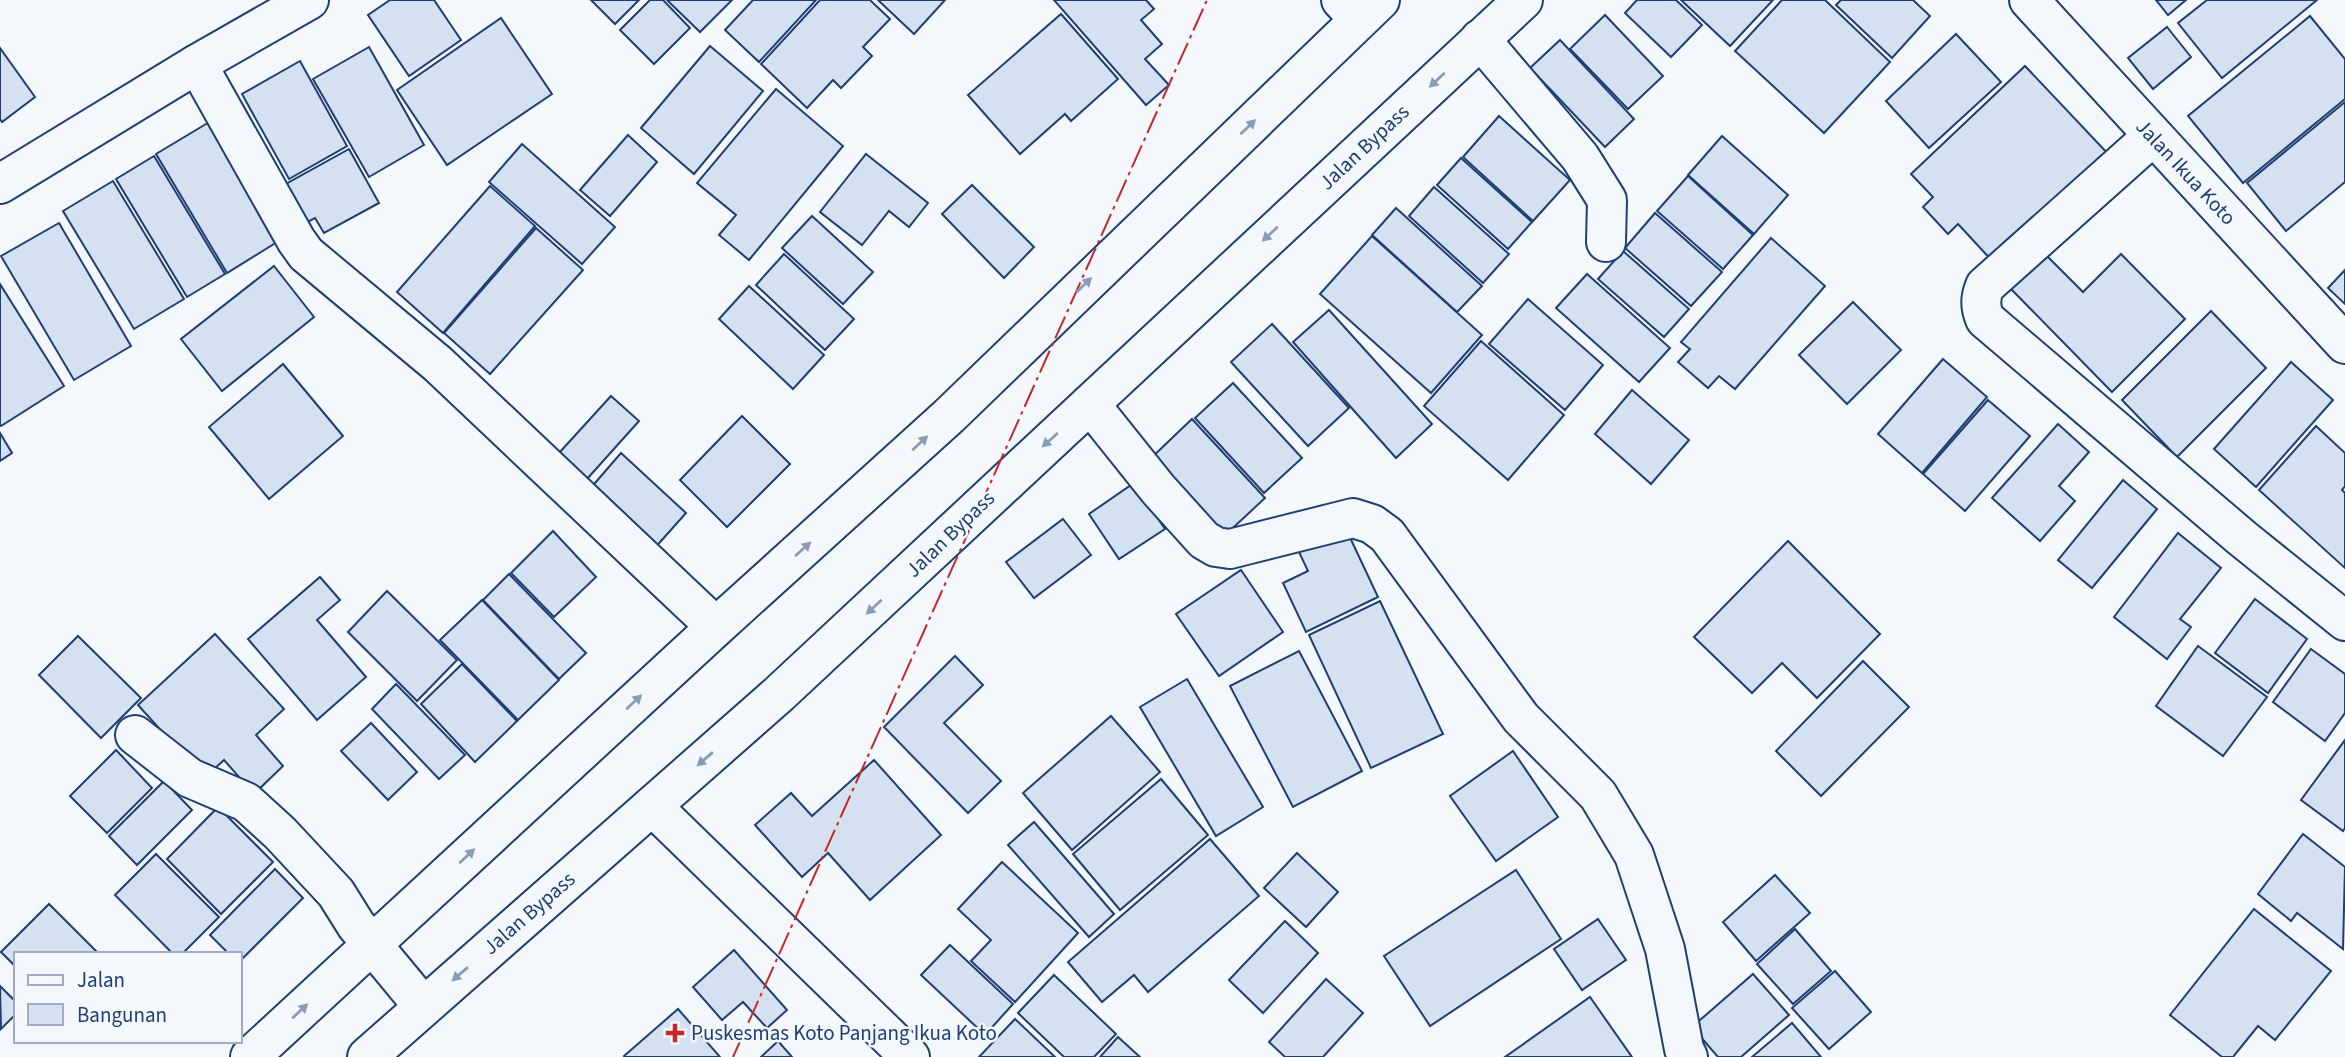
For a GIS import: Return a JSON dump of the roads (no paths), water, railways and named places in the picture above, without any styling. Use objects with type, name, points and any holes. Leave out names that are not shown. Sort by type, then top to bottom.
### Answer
[{"type":"main road","points":[[0,184],[197,64],[309,0]]},
{"type":"main road","name":"Jalan Bypass","points":[[367,1057],[779,694],[1523,0]]},
{"type":"main road","name":"Jalan Ikua Koto","points":[[2029,0],[2345,344]]},
{"type":"main road","points":[[250,1057],[998,369],[1360,6]]},
{"type":"main road","points":[[1480,39],[1580,157],[1593,177],[1607,200],[1606,242]]},
{"type":"main road","points":[[197,64],[306,254],[438,364],[716,627]]},
{"type":"main road","points":[[2152,136],[1985,286],[1980,307],[1985,319],[2242,538],[2345,621]]},
{"type":"main road","points":[[1090,404],[1158,488],[1204,540],[1216,547],[1230,549],[1353,518],[1371,524],[1387,535],[1521,718],[1598,795],[1634,855],[1665,949],[1684,1049],[1688,1057]]},
{"type":"main road","points":[[135,734],[190,778],[246,802],[280,833],[336,893],[356,925],[423,1006]]},
{"type":"main road","points":[[652,806],[910,1057]]},
{"type":"place","name":"Puskesmas Koto Panjang Ikua Koto","points":[[675,1033]]}]
